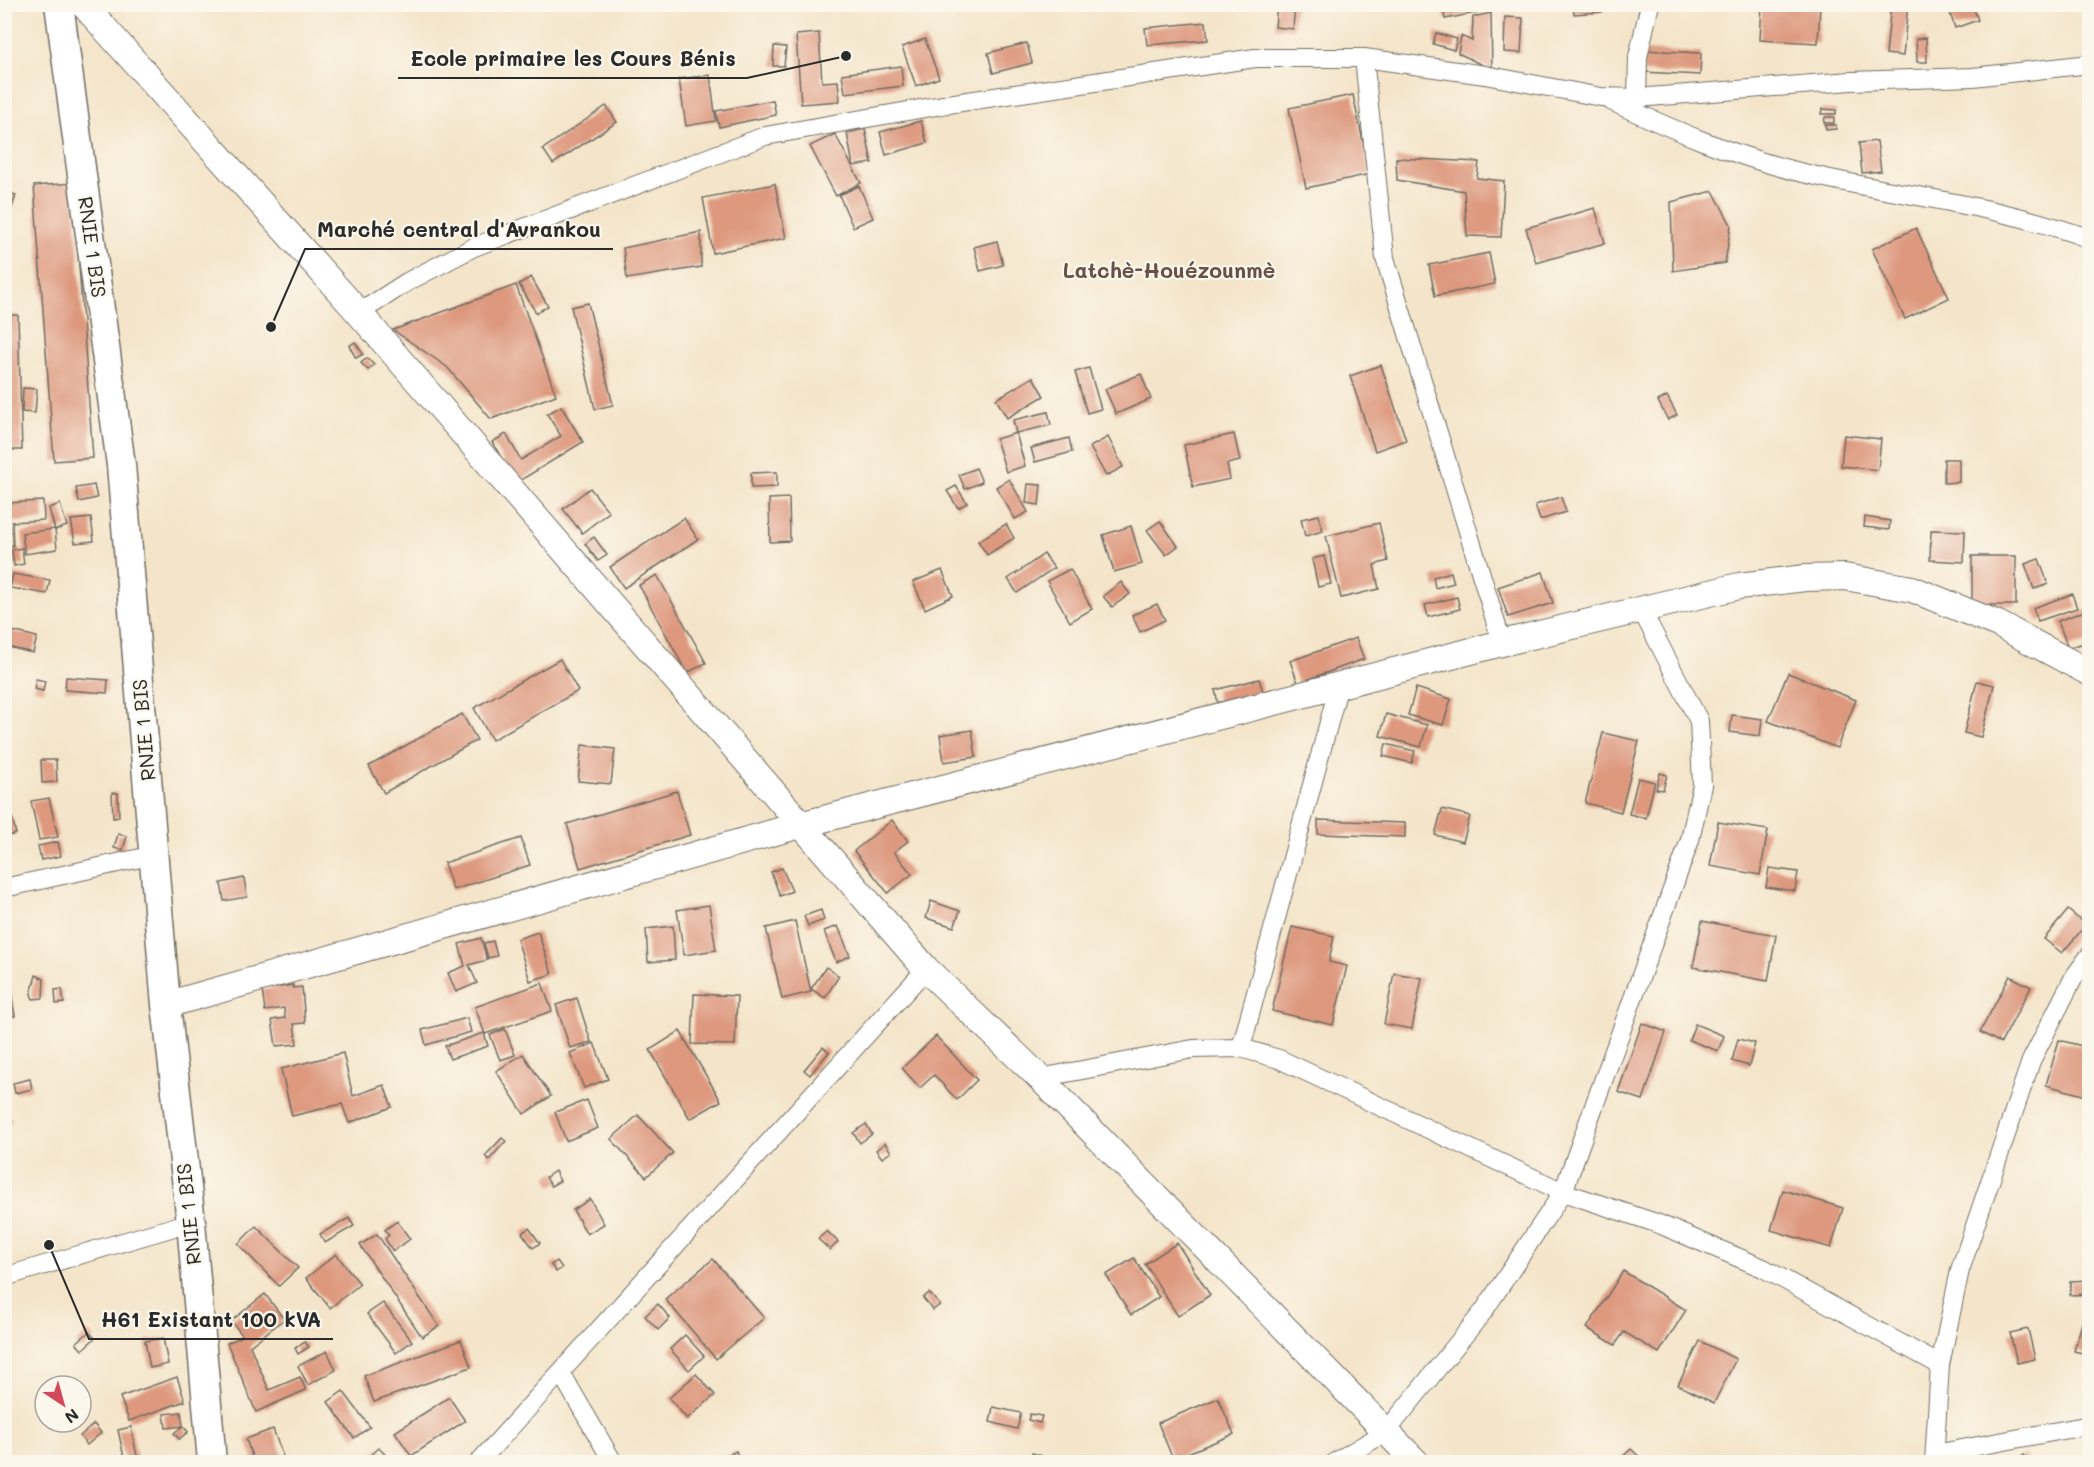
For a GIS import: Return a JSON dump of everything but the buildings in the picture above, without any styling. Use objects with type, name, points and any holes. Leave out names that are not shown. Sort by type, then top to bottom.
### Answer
[{"type":"main road","name":"RNIE 1 BIS","points":[[59,4],[121,465],[166,1005],[191,1222],[213,1461]]},
{"type":"main road","points":[[83,4],[359,313],[926,969],[1040,1078],[1416,1462]]},
{"type":"main road","points":[[166,1005],[800,825],[1502,643],[1739,586],[1805,578],[1845,577],[1912,589],[1998,624],[2090,673]]},
{"type":"street","points":[[1637,99],[1638,57],[1650,4]]},
{"type":"street","points":[[359,313],[407,282],[474,247],[765,136],[948,104],[1255,58],[1364,58],[1485,75],[1601,97],[1637,99],[1851,81],[1973,77],[2090,64]]},
{"type":"street","points":[[1364,58],[1385,258],[1502,643]]},
{"type":"street","points":[[1601,97],[1656,122],[1790,169],[2008,215],[2090,239]]},
{"type":"street","points":[[1335,1462],[1386,1432],[1483,1312],[1563,1192],[1690,840],[1702,785],[1700,721],[1641,609]]},
{"type":"street","points":[[1241,1048],[1339,685]]},
{"type":"street","points":[[4,888],[154,855]]},
{"type":"street","points":[[2090,955],[2074,976],[2028,1072],[1960,1270],[1940,1365],[1934,1458],[2090,1425]]},
{"type":"street","points":[[479,1462],[926,969]]},
{"type":"street","points":[[1040,1078],[1193,1049],[1241,1048],[1279,1059],[1563,1192],[1659,1224],[1763,1268],[1940,1365]]},
{"type":"street","points":[[4,1277],[191,1222]]},
{"type":"street","points":[[561,1373],[613,1462]]},
{"type":"place","name":"Ecole primaire les Cours Bénis","points":[[846,56]]},
{"type":"place","name":"Marché central d'Avrankou","points":[[271,327]]},
{"type":"place","name":"H61 Existant 100 kVA","points":[[49,1245]]},
{"type":"district","name":"Latchè-Houézounmè","points":[[1169,271]]}]
